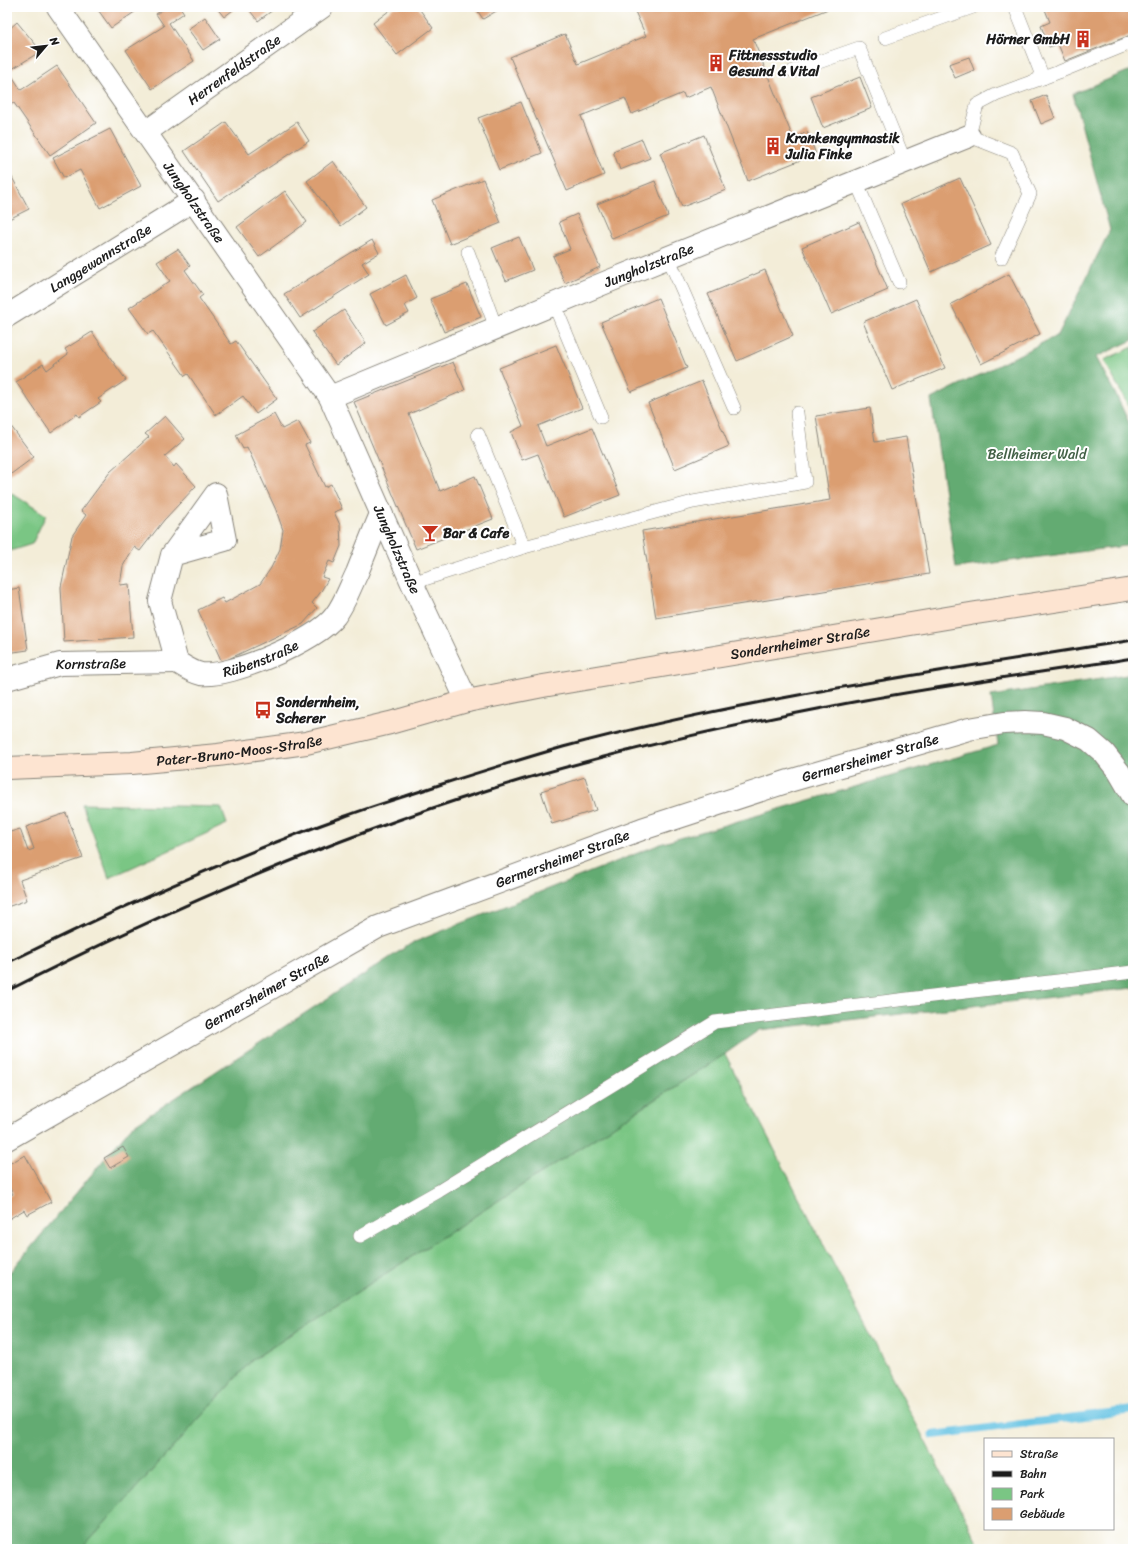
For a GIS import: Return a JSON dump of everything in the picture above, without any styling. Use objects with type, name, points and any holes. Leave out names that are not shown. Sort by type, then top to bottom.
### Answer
[{"type":"main road","name":"Sondernheimer Straße","points":[[467,701],[566,682],[976,613],[1133,589]]},
{"type":"main road","name":"Pater-Bruno-Moos-Straße","points":[[7,768],[132,763],[218,755],[306,743],[390,723],[467,701]]},
{"type":"street","name":"Jungholzstraße","points":[[58,7],[330,396],[381,514],[467,701]]},
{"type":"street","name":"Herrenfeldstraße","points":[[146,132],[322,7]]},
{"type":"street","name":"Jungholzstraße","points":[[330,396],[668,257],[969,136]]},
{"type":"street","name":"Langgewannstraße","points":[[7,316],[194,200]]},
{"type":"street","name":"Rübenstraße","points":[[177,662],[189,670],[201,674],[226,671],[242,667],[271,656],[321,630],[335,617],[345,600],[381,514]]},
{"type":"street","points":[[172,555],[160,601],[177,662]]},
{"type":"street","name":"Kornstraße","points":[[7,679],[60,664],[177,662]]},
{"type":"street","name":"Germersheimer Straße","points":[[7,1139],[378,927],[642,829],[789,781],[969,729],[1004,724],[1043,723],[1065,728],[1089,740],[1104,753],[1119,772],[1133,796]]},
{"type":"lane","points":[[884,38],[973,7]]},
{"type":"lane","points":[[1015,7],[1043,78]]},
{"type":"lane","points":[[1001,258],[1030,194],[1012,153],[969,136],[977,105],[996,95],[1133,42]]},
{"type":"lane","points":[[793,72],[860,48],[905,162]]},
{"type":"lane","points":[[856,181],[900,282]]},
{"type":"lane","points":[[468,252],[496,328]]},
{"type":"lane","points":[[668,257],[734,408]]},
{"type":"lane","points":[[554,304],[601,417]]},
{"type":"lane","points":[[412,583],[524,547],[693,502],[805,482],[797,413]]},
{"type":"lane","points":[[478,434],[524,547]]},
{"type":"lane","points":[[360,1236],[439,1191],[715,1022],[1133,972]]},
{"type":"green space","name":"Bellheimer Wald","points":[[1133,69],[1133,340],[1096,357],[1133,431],[1133,545],[956,568],[931,399],[1058,335],[1110,230],[1073,94]]},
{"type":"green space","points":[[1133,347],[1133,415],[1104,360]]},
{"type":"green space","points":[[11,493],[46,515],[32,544],[7,552],[7,496]]},
{"type":"green space","points":[[1133,674],[1133,988],[759,1030],[725,1054],[252,1360],[81,1549],[7,1549],[7,1276],[131,1127],[412,943],[663,843],[998,745],[991,696]]},
{"type":"green space","points":[[82,804],[221,807],[227,824],[109,878]]},
{"type":"green space","points":[[725,1054],[981,1549],[81,1549],[252,1360]]},
{"type":"building","points":[[96,7],[142,7],[111,28]]},
{"type":"building","points":[[167,7],[180,7],[184,13],[169,23],[194,61],[152,89],[126,50],[164,26],[156,14]]},
{"type":"building","points":[[216,7],[237,7],[224,17]]},
{"type":"building","points":[[247,7],[277,7],[258,21]]},
{"type":"building","points":[[394,7],[418,7],[433,28],[397,55],[373,23]]},
{"type":"building","points":[[475,7],[503,7],[483,19]]},
{"type":"building","points":[[633,7],[833,7],[753,39],[793,138],[807,132],[816,154],[748,181],[711,87],[685,98],[683,93],[632,114],[625,98],[581,116],[604,175],[567,191],[510,57],[565,34],[578,64],[646,36]]},
{"type":"building","name":"Hörner GmbH","points":[[1044,7],[1133,7],[1133,34],[1065,61],[1058,44],[1049,47],[1041,26],[1050,22]]},
{"type":"building","points":[[205,17],[220,39],[203,50],[188,29]]},
{"type":"building","points":[[17,22],[41,51],[9,71],[21,90],[57,66],[96,123],[50,155],[14,103],[7,106],[7,31]]},
{"type":"building","points":[[969,57],[974,70],[955,78],[949,64]]},
{"type":"building","points":[[860,77],[872,108],[823,128],[811,97]]},
{"type":"building","points":[[1046,95],[1055,118],[1041,124],[1032,101]]},
{"type":"building","points":[[521,102],[542,153],[499,170],[478,118]]},
{"type":"building","points":[[226,122],[249,154],[297,122],[309,141],[218,201],[184,151]]},
{"type":"building","points":[[110,129],[141,186],[100,208],[80,170],[64,178],[53,158]]},
{"type":"building","points":[[704,135],[726,190],[682,207],[660,153]]},
{"type":"building","points":[[642,139],[650,158],[620,170],[613,151]]},
{"type":"building","points":[[333,161],[366,207],[341,226],[307,181]]},
{"type":"building","points":[[7,168],[29,209],[7,220]]},
{"type":"building","points":[[960,178],[991,245],[931,272],[901,204]]},
{"type":"building","points":[[483,179],[501,223],[450,244],[432,200]]},
{"type":"building","points":[[655,181],[668,216],[612,239],[597,204]]},
{"type":"building","points":[[285,191],[307,222],[259,257],[237,227]]},
{"type":"building","points":[[577,214],[600,267],[565,283],[553,256],[570,249],[559,222]]},
{"type":"building","points":[[859,222],[888,290],[831,314],[802,247]]},
{"type":"building","points":[[519,237],[533,270],[506,281],[492,248]]},
{"type":"building","points":[[372,240],[379,253],[362,263],[369,274],[300,318],[284,294]]},
{"type":"building","points":[[178,249],[190,266],[185,270],[203,295],[199,298],[231,344],[236,341],[277,399],[256,414],[243,396],[216,415],[188,374],[185,376],[153,331],[148,334],[129,308],[170,281],[157,262]]},
{"type":"building","points":[[765,270],[793,336],[737,361],[708,294]]},
{"type":"building","points":[[1009,274],[1040,334],[981,364],[951,304]]},
{"type":"building","points":[[406,275],[417,298],[405,305],[409,313],[386,325],[370,294]]},
{"type":"building","points":[[467,284],[481,317],[444,332],[430,299]]},
{"type":"building","points":[[658,298],[687,368],[631,392],[601,322]]},
{"type":"building","points":[[916,299],[945,368],[892,390],[863,322]]},
{"type":"building","points":[[344,310],[366,343],[336,365],[312,332]]},
{"type":"building","points":[[92,332],[126,380],[98,399],[101,402],[79,417],[77,414],[51,433],[16,382],[43,364],[47,370],[68,354],[65,349]]},
{"type":"building","points":[[556,345],[582,408],[538,426],[546,446],[592,428],[620,495],[564,517],[538,454],[522,460],[511,432],[523,426],[499,368]]},
{"type":"building","points":[[453,362],[465,390],[409,414],[440,491],[475,476],[493,519],[416,549],[354,402]]},
{"type":"building","points":[[702,381],[729,446],[675,469],[648,403]]},
{"type":"building","points":[[870,408],[875,442],[906,437],[929,574],[656,618],[642,531],[830,500],[816,416]]},
{"type":"building","points":[[274,414],[282,429],[298,421],[310,443],[305,445],[325,487],[331,484],[342,509],[334,512],[340,525],[341,546],[334,563],[329,561],[322,577],[328,579],[312,603],[317,608],[303,624],[222,662],[198,610],[222,598],[225,603],[260,584],[271,568],[280,549],[283,530],[276,510],[247,447],[243,449],[236,435]]},
{"type":"building","points":[[165,416],[185,439],[165,456],[174,467],[176,464],[196,486],[164,520],[140,551],[134,547],[123,566],[120,585],[129,584],[133,637],[64,642],[61,587],[72,536],[86,515],[81,511],[110,472],[149,437],[145,434]]},
{"type":"building","points":[[7,421],[34,457],[7,477]]},
{"type":"building","points":[[19,588],[28,650],[7,653],[7,590]]},
{"type":"building","points":[[585,777],[596,810],[552,824],[541,791]]},
{"type":"building","points":[[66,813],[83,858],[20,880],[27,900],[7,907],[7,833],[20,829],[28,851],[34,849],[26,827]]},
{"type":"building","points":[[123,1147],[129,1157],[110,1168],[104,1158]]},
{"type":"building","points":[[25,1155],[51,1202],[27,1215],[24,1210],[7,1220],[7,1197],[13,1194],[7,1183],[7,1165]]},
{"type":"waterway","points":[[933,1435],[1133,1410]]},
{"type":"railway","points":[[7,963],[89,923],[173,885],[300,833],[355,813],[485,770],[563,747],[633,729],[775,699],[918,674],[1133,640]]},
{"type":"railway","points":[[7,991],[124,934],[243,880],[365,832],[426,810],[530,777],[614,754],[785,715],[904,693],[1133,658]]},
{"type":"place","name":"Hörner GmbH","points":[[1083,39]]},
{"type":"place","name":"Fittnessstudio Gesund & Vital","points":[[716,63]]},
{"type":"place","name":"Krankengymnastik Julia Finke","points":[[773,146]]},
{"type":"place","name":"Bar & Cafe","points":[[430,533]]},
{"type":"place","name":"Sondernheim, Scherer","points":[[263,710]]}]
